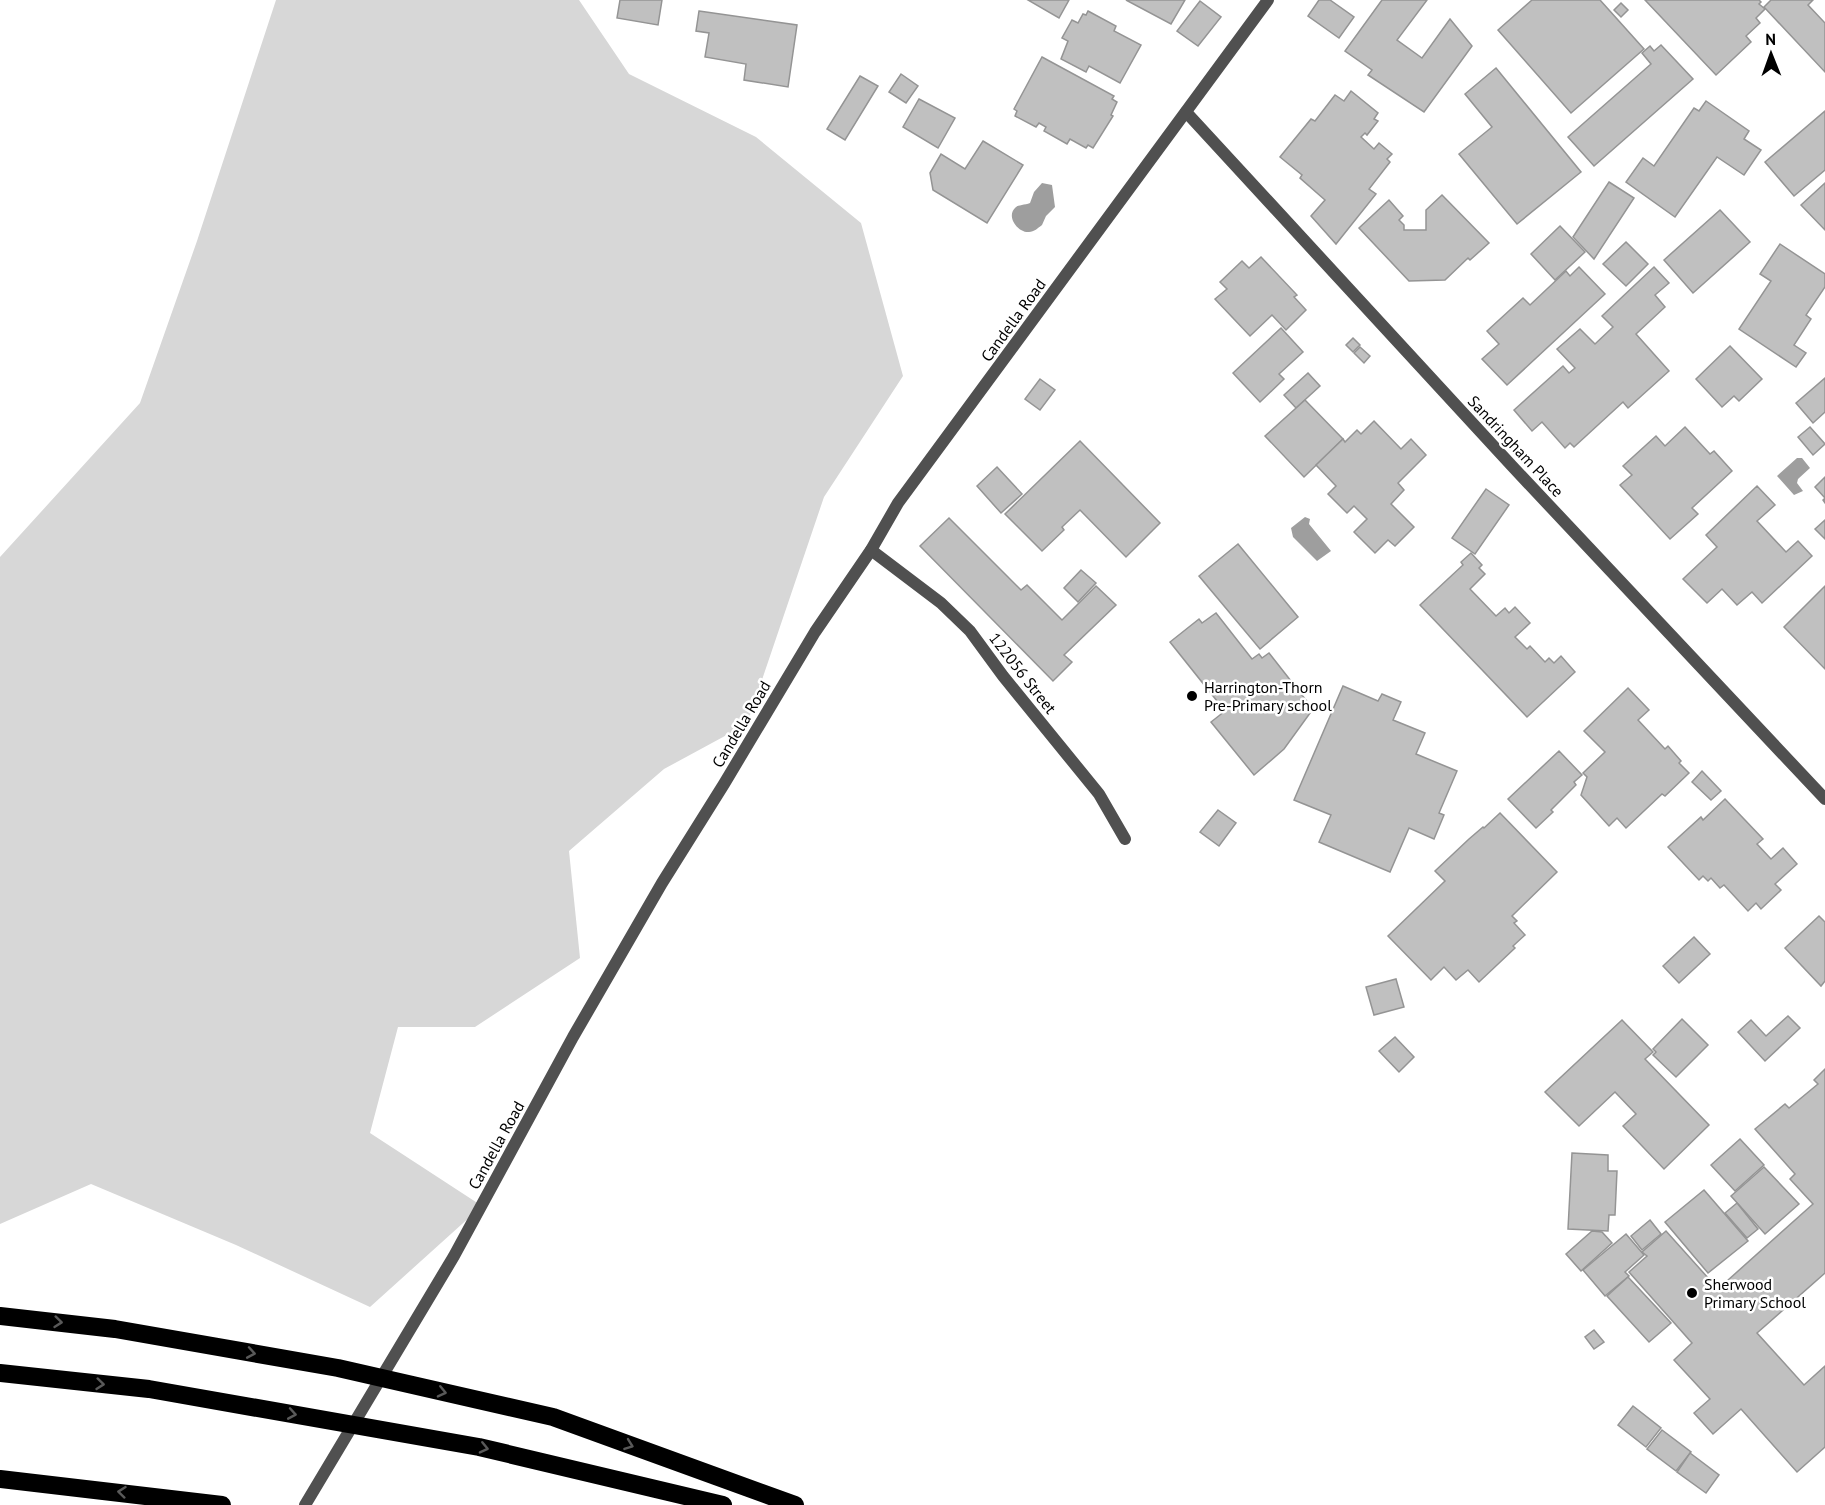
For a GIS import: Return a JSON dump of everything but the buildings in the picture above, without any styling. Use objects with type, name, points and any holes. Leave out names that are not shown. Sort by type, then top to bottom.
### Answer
[{"type":"highway","points":[[0,1316],[115,1329],[338,1368],[553,1417],[795,1505]]},
{"type":"highway","points":[[0,1373],[149,1389],[479,1447],[723,1505]]},
{"type":"highway","points":[[0,1479],[222,1505]]},
{"type":"street","name":"Candella Road","points":[[304,1505],[454,1256],[573,1037],[662,884],[815,632],[871,550],[898,503],[1268,0]]},
{"type":"street","name":"Sandringham Place","points":[[1186,112],[1512,466],[1825,799]]},
{"type":"street","name":"122056 Street","points":[[871,550],[941,603],[970,631],[1003,676],[1099,794],[1125,839]]},
{"type":"shaded area","points":[[276,0],[579,0],[629,74],[756,137],[861,223],[903,376],[824,497],[747,724],[664,769],[569,851],[580,958],[475,1027],[398,1027],[370,1133],[482,1206],[370,1307],[236,1245],[91,1184],[0,1224],[0,557],[140,403],[197,241]]},
{"type":"shaded area","points":[[1042,183],[1052,185],[1055,207],[1046,216],[1042,225],[1033,231],[1025,232],[1014,223],[1013,211],[1017,206],[1030,203],[1034,192]]},
{"type":"shaded area","points":[[1797,458],[1802,458],[1810,468],[1798,479],[1797,483],[1803,491],[1794,495],[1777,476]]},
{"type":"shaded area","points":[[1305,517],[1310,519],[1309,524],[1331,551],[1317,561],[1293,537],[1291,528]]},
{"type":"place","name":"Harrington-Thorn Pre-Primary school","points":[[1192,696]]},
{"type":"place","name":"Sherwood Primary School","points":[[1692,1293]]}]
